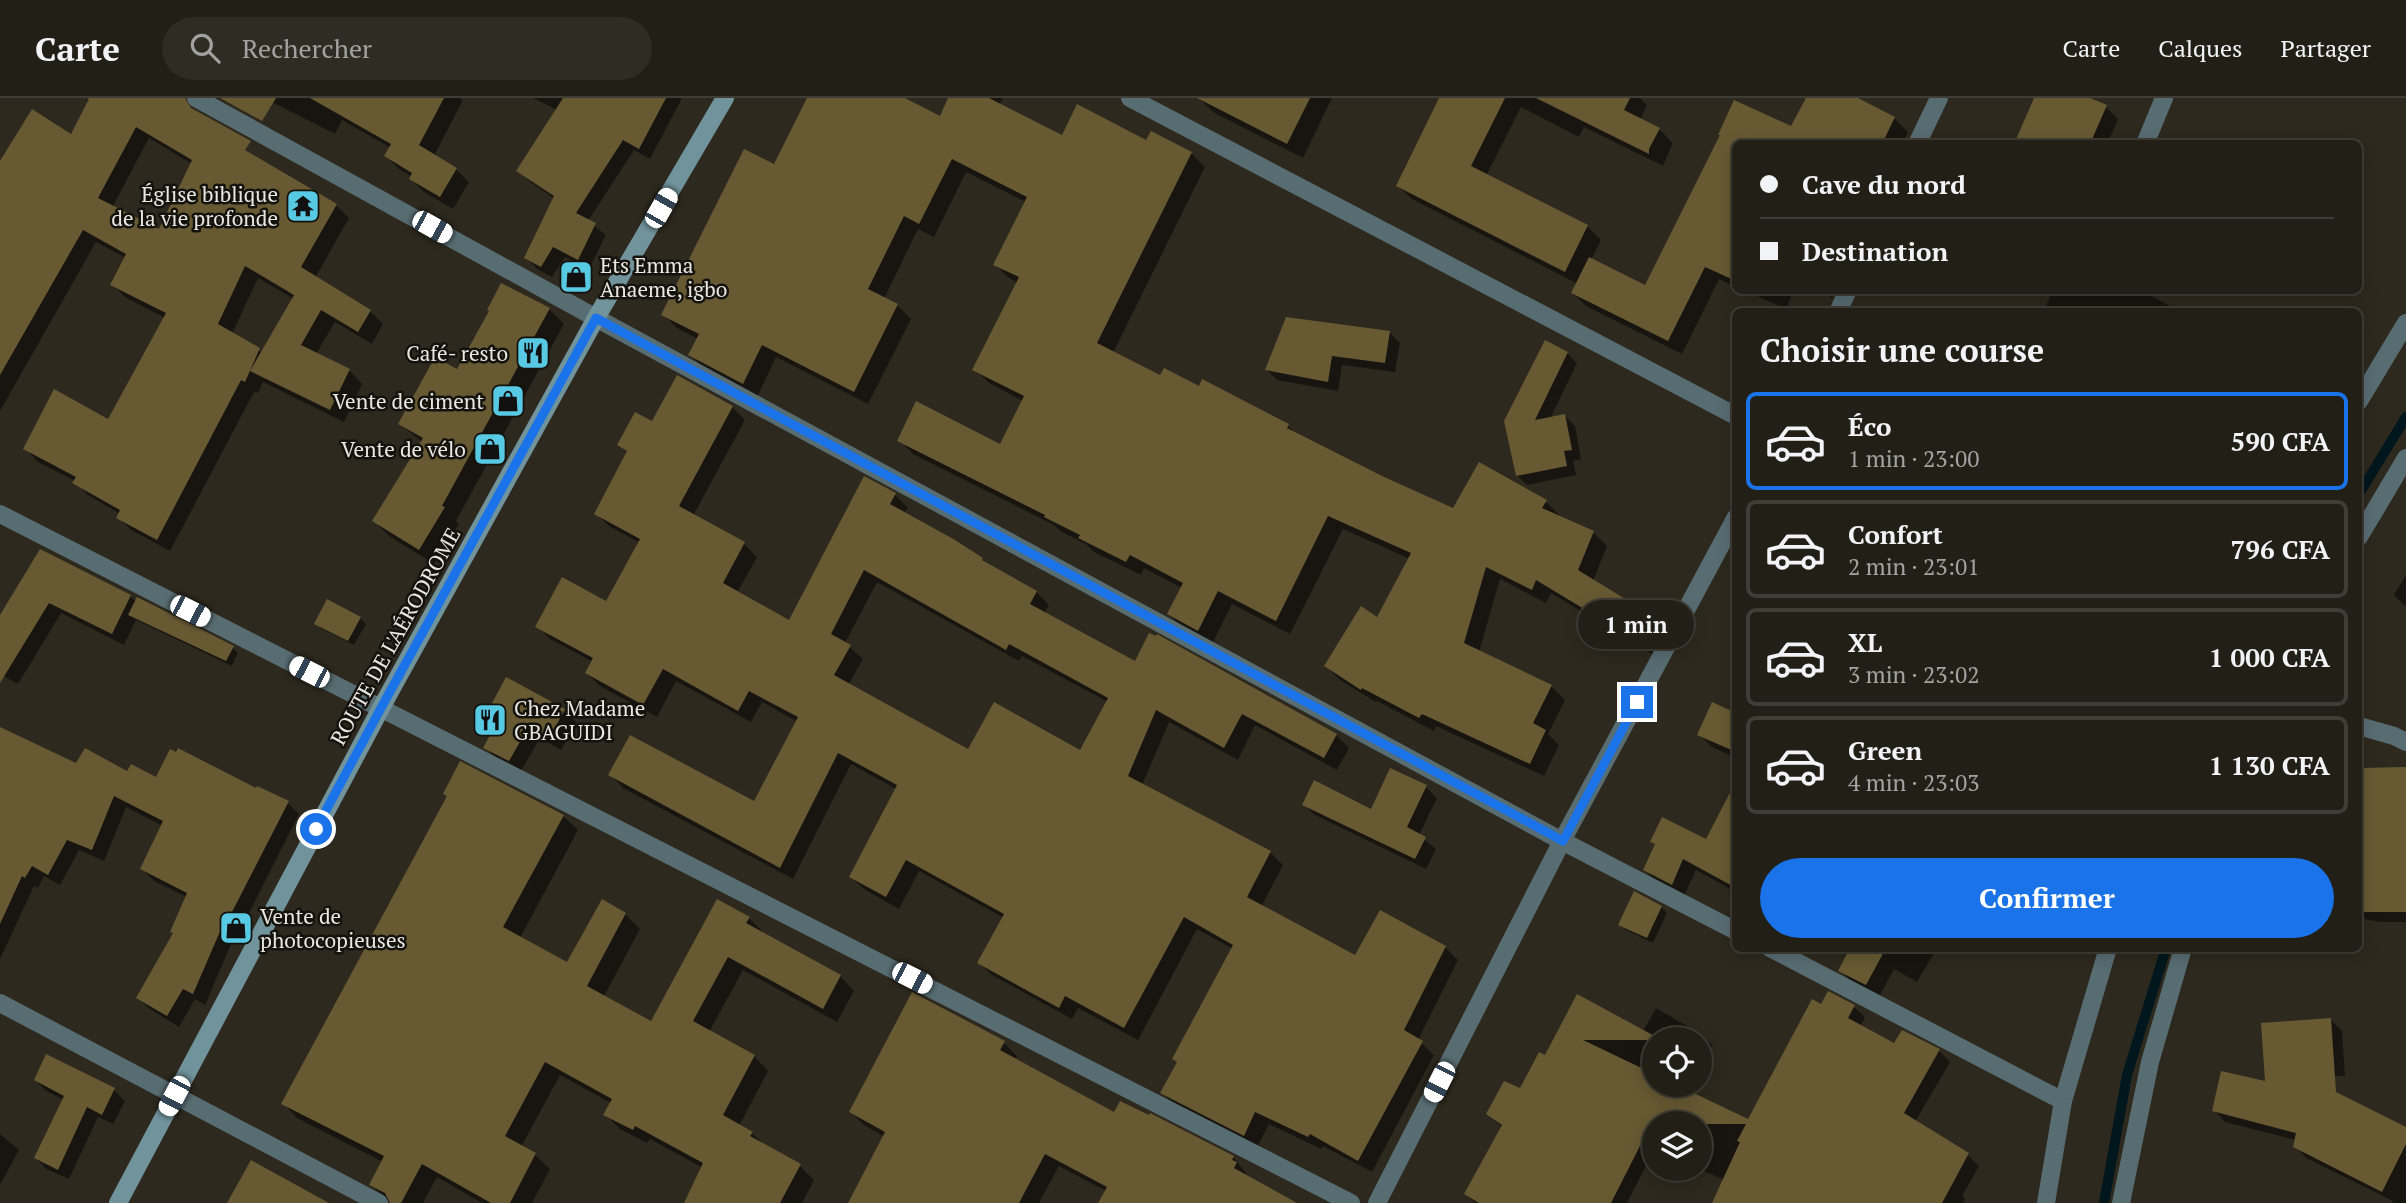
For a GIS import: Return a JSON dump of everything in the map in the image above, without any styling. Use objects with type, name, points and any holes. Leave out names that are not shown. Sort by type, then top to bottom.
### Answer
[{"type":"street","points":[[196,98],[596,318],[1563,841],[1732,929]]},
{"type":"street","name":"ROUTE DE L'AÉRODROME","points":[[118,1203],[381,708],[596,318],[725,98]]},
{"type":"street","points":[[1130,98],[1732,414]]},
{"type":"street","points":[[1919,140],[1939,98]]},
{"type":"street","points":[[2147,140],[2164,98]]},
{"type":"street","points":[[2362,396],[2406,323]]},
{"type":"street","points":[[2362,532],[2406,458]]},
{"type":"street","points":[[0,514],[1351,1203]]},
{"type":"street","points":[[1377,1203],[1563,841],[1732,524]]},
{"type":"street","points":[[2362,727],[2406,742]]},
{"type":"street","points":[[1778,952],[2063,1101]]},
{"type":"street","points":[[2046,1203],[2063,1101],[2107,952]]},
{"type":"street","points":[[2121,1203],[2150,1062],[2182,952]]},
{"type":"street","points":[[0,1003],[379,1203]]},
{"type":"building","points":[[87,98],[185,98],[191,108],[251,141],[245,150],[337,204],[301,267],[371,310],[358,332],[321,310],[301,345],[350,369],[330,410],[250,371],[294,295],[245,266],[218,324],[260,348],[245,382],[241,380],[157,540],[116,518],[120,510],[72,483],[76,477],[23,449],[54,389],[108,419],[166,313],[110,285],[126,254],[83,230],[0,375],[0,161],[32,109],[71,134],[89,99]],"holes":[[[136,127],[192,160],[159,229],[98,198]]]},
{"type":"building","points":[[220,98],[276,98],[262,121]]},
{"type":"building","points":[[310,98],[444,98],[419,145],[457,168],[440,197],[409,179],[412,173],[384,156],[391,144]]},
{"type":"building","points":[[563,98],[666,98],[639,149],[623,140],[576,213],[596,223],[578,260],[553,247],[541,267],[524,258],[554,196],[516,171]]},
{"type":"building","points":[[807,98],[905,98],[940,116],[948,98],[989,98],[1062,135],[1077,104],[1146,140],[1151,131],[1192,152],[1097,343],[1160,375],[1164,368],[1199,386],[1202,379],[1289,424],[1287,428],[1453,508],[1479,462],[1547,500],[1542,508],[1594,531],[1578,570],[1653,616],[1637,641],[1536,580],[1532,590],[1486,567],[1464,643],[1552,685],[1533,723],[1546,730],[1530,764],[1422,714],[1419,718],[1362,688],[1361,690],[1324,666],[1361,606],[1377,617],[1411,553],[1328,516],[1276,621],[1218,591],[1198,631],[1167,614],[1183,583],[1130,555],[1126,562],[1078,538],[1080,535],[1044,517],[1045,515],[897,441],[916,401],[1000,444],[1024,396],[972,370],[1019,277],[993,265],[1027,197],[952,159],[919,224],[904,216],[868,289],[898,304],[854,392],[762,345],[743,384],[688,355],[699,334],[661,315],[744,149],[774,164]]},
{"type":"building","points":[[1197,98],[1310,98],[1287,144]]},
{"type":"building","points":[[1439,98],[1505,98],[1471,166],[1588,225],[1565,272],[1396,186]]},
{"type":"building","points":[[1536,98],[1630,98],[1624,110],[1660,128],[1649,154]]},
{"type":"building","points":[[1806,98],[1858,98],[1895,117],[1884,140],[1732,140],[1732,279],[1705,267],[1668,341],[1571,293],[1589,257],[1645,285],[1720,135],[1734,100],[1791,126]]},
{"type":"building","points":[[2034,98],[2090,98],[2107,105],[2092,140],[2016,140]]},
{"type":"building","points":[[501,283],[550,308],[442,506],[445,507],[419,550],[372,521],[423,438],[398,424],[435,357],[457,369]]},
{"type":"building","points":[[1286,317],[1390,331],[1385,363],[1332,356],[1328,382],[1265,370]]},
{"type":"building","points":[[1545,340],[1568,352],[1535,420],[1565,414],[1572,450],[1564,451],[1567,466],[1516,476],[1504,421]]},
{"type":"building","points":[[677,375],[733,406],[679,506],[745,542],[723,583],[789,620],[864,476],[896,493],[890,504],[955,540],[983,558],[982,560],[1037,591],[1030,604],[1135,661],[1149,633],[1156,636],[1157,634],[1337,734],[1324,758],[1242,714],[1224,748],[1156,710],[1128,776],[1271,851],[1247,897],[1355,955],[1380,910],[1446,946],[1404,1030],[1423,1041],[1358,1161],[1310,1134],[1308,1137],[1255,1112],[1244,1136],[1160,1093],[1177,1062],[1172,1059],[1233,945],[1184,917],[1124,1028],[1065,996],[1059,1008],[977,963],[1004,914],[906,860],[886,897],[849,877],[897,785],[838,753],[780,868],[608,775],[630,735],[754,801],[798,717],[749,691],[738,711],[663,669],[643,705],[585,673],[593,658],[535,627],[562,577],[606,601],[640,539],[594,514],[627,451],[617,445],[635,412],[652,421]],"holes":[[[864,570],[1006,650],[1009,644],[1108,698],[1080,750],[994,702],[968,749],[834,675],[851,645],[831,634]]]},
{"type":"building","points":[[40,549],[131,595],[112,634],[49,603],[0,683],[0,615]]},
{"type":"building","points":[[137,597],[234,646],[226,661],[128,615]]},
{"type":"building","points":[[327,599],[361,617],[348,641],[314,624]]},
{"type":"building","points":[[506,677],[565,709],[549,739],[528,728],[509,761],[483,748],[502,713],[490,707]]},
{"type":"building","points":[[1712,702],[1732,711],[1732,750],[1697,735]]},
{"type":"building","points":[[0,727],[76,763],[85,748],[127,771],[131,764],[156,777],[170,749],[176,752],[178,748],[256,788],[257,786],[289,801],[231,914],[228,913],[193,994],[183,989],[167,1016],[136,998],[173,933],[170,932],[187,893],[140,869],[163,821],[114,796],[92,850],[67,840],[48,875],[32,866],[25,878],[22,876],[0,924]]},
{"type":"building","points":[[460,761],[564,815],[503,927],[567,962],[602,899],[626,913],[587,986],[651,1021],[717,899],[750,917],[746,923],[841,975],[823,1009],[728,957],[693,1021],[755,1055],[723,1115],[753,1132],[750,1136],[801,1164],[780,1203],[684,1203],[703,1163],[635,1126],[633,1130],[603,1115],[612,1099],[545,1062],[505,1136],[536,1153],[510,1203],[491,1203],[422,1164],[401,1203],[390,1203],[385,1193],[369,1185],[384,1156],[281,1104],[447,796],[443,794]]},
{"type":"building","points":[[2406,767],[2406,912],[2362,912],[2362,768]]},
{"type":"building","points":[[1390,768],[1427,785],[1407,827],[1426,837],[1415,859],[1302,805],[1314,780],[1371,809]]},
{"type":"building","points":[[1732,789],[1732,886],[1683,859],[1672,885],[1643,870],[1655,844],[1650,842],[1662,817],[1706,839]]},
{"type":"building","points":[[1634,891],[1662,906],[1647,938],[1618,925]]},
{"type":"building","points":[[1848,952],[1884,952],[1866,985],[1838,971]]},
{"type":"building","points":[[1828,991],[1855,1005],[1848,1018],[1894,1043],[1902,1030],[1940,1049],[1904,1113],[1969,1153],[1942,1203],[1712,1203],[1746,1124],[1712,1124],[1712,1111],[1642,1111],[1642,1142],[1611,1203],[1479,1203],[1464,1194],[1502,1125],[1486,1114],[1504,1081],[1520,1088],[1539,1052],[1545,1055],[1577,994],[1642,1029],[1642,1040],[1583,1040],[1642,1068],[1642,1097],[1702,1097],[1748,1119],[1812,999],[1821,1004]]},
{"type":"building","points":[[912,992],[1005,1041],[1000,1050],[1114,1112],[1120,1101],[1149,1115],[1150,1113],[1234,1156],[1232,1160],[1237,1162],[1234,1168],[1297,1203],[1098,1203],[1107,1187],[1045,1154],[1019,1203],[848,1203],[885,1132],[849,1112]]},
{"type":"building","points":[[2331,1018],[2336,1092],[2406,1127],[2406,1144],[2382,1192],[2293,1147],[2296,1133],[2212,1111],[2221,1071],[2265,1081],[2261,1023]]},
{"type":"building","points":[[46,1054],[115,1088],[102,1115],[87,1107],[58,1170],[34,1158],[64,1096],[34,1080]]},
{"type":"building","points":[[251,1160],[329,1203],[227,1203]]},
{"type":"waterway","points":[[2362,489],[2406,417]]},
{"type":"waterway","points":[[2104,1203],[2127,1075],[2165,952]]},
{"type":"place","name":"Église biblique de la vie profonde","points":[[303,206]]},
{"type":"place","name":"Ets Emma Anaeme, igbo","points":[[576,277]]},
{"type":"place","name":"Café- resto","points":[[533,353]]},
{"type":"place","name":"Vente de ciment","points":[[508,401]]},
{"type":"place","name":"Vente de vélo","points":[[490,449]]},
{"type":"place","name":"Chez Madame GBAGUIDI","points":[[490,720]]},
{"type":"place","name":"Vente de photocopieuses","points":[[236,928]]},
{"type":"route","points":[[316,829],[596,318],[1563,841],[1637,702]]}]
